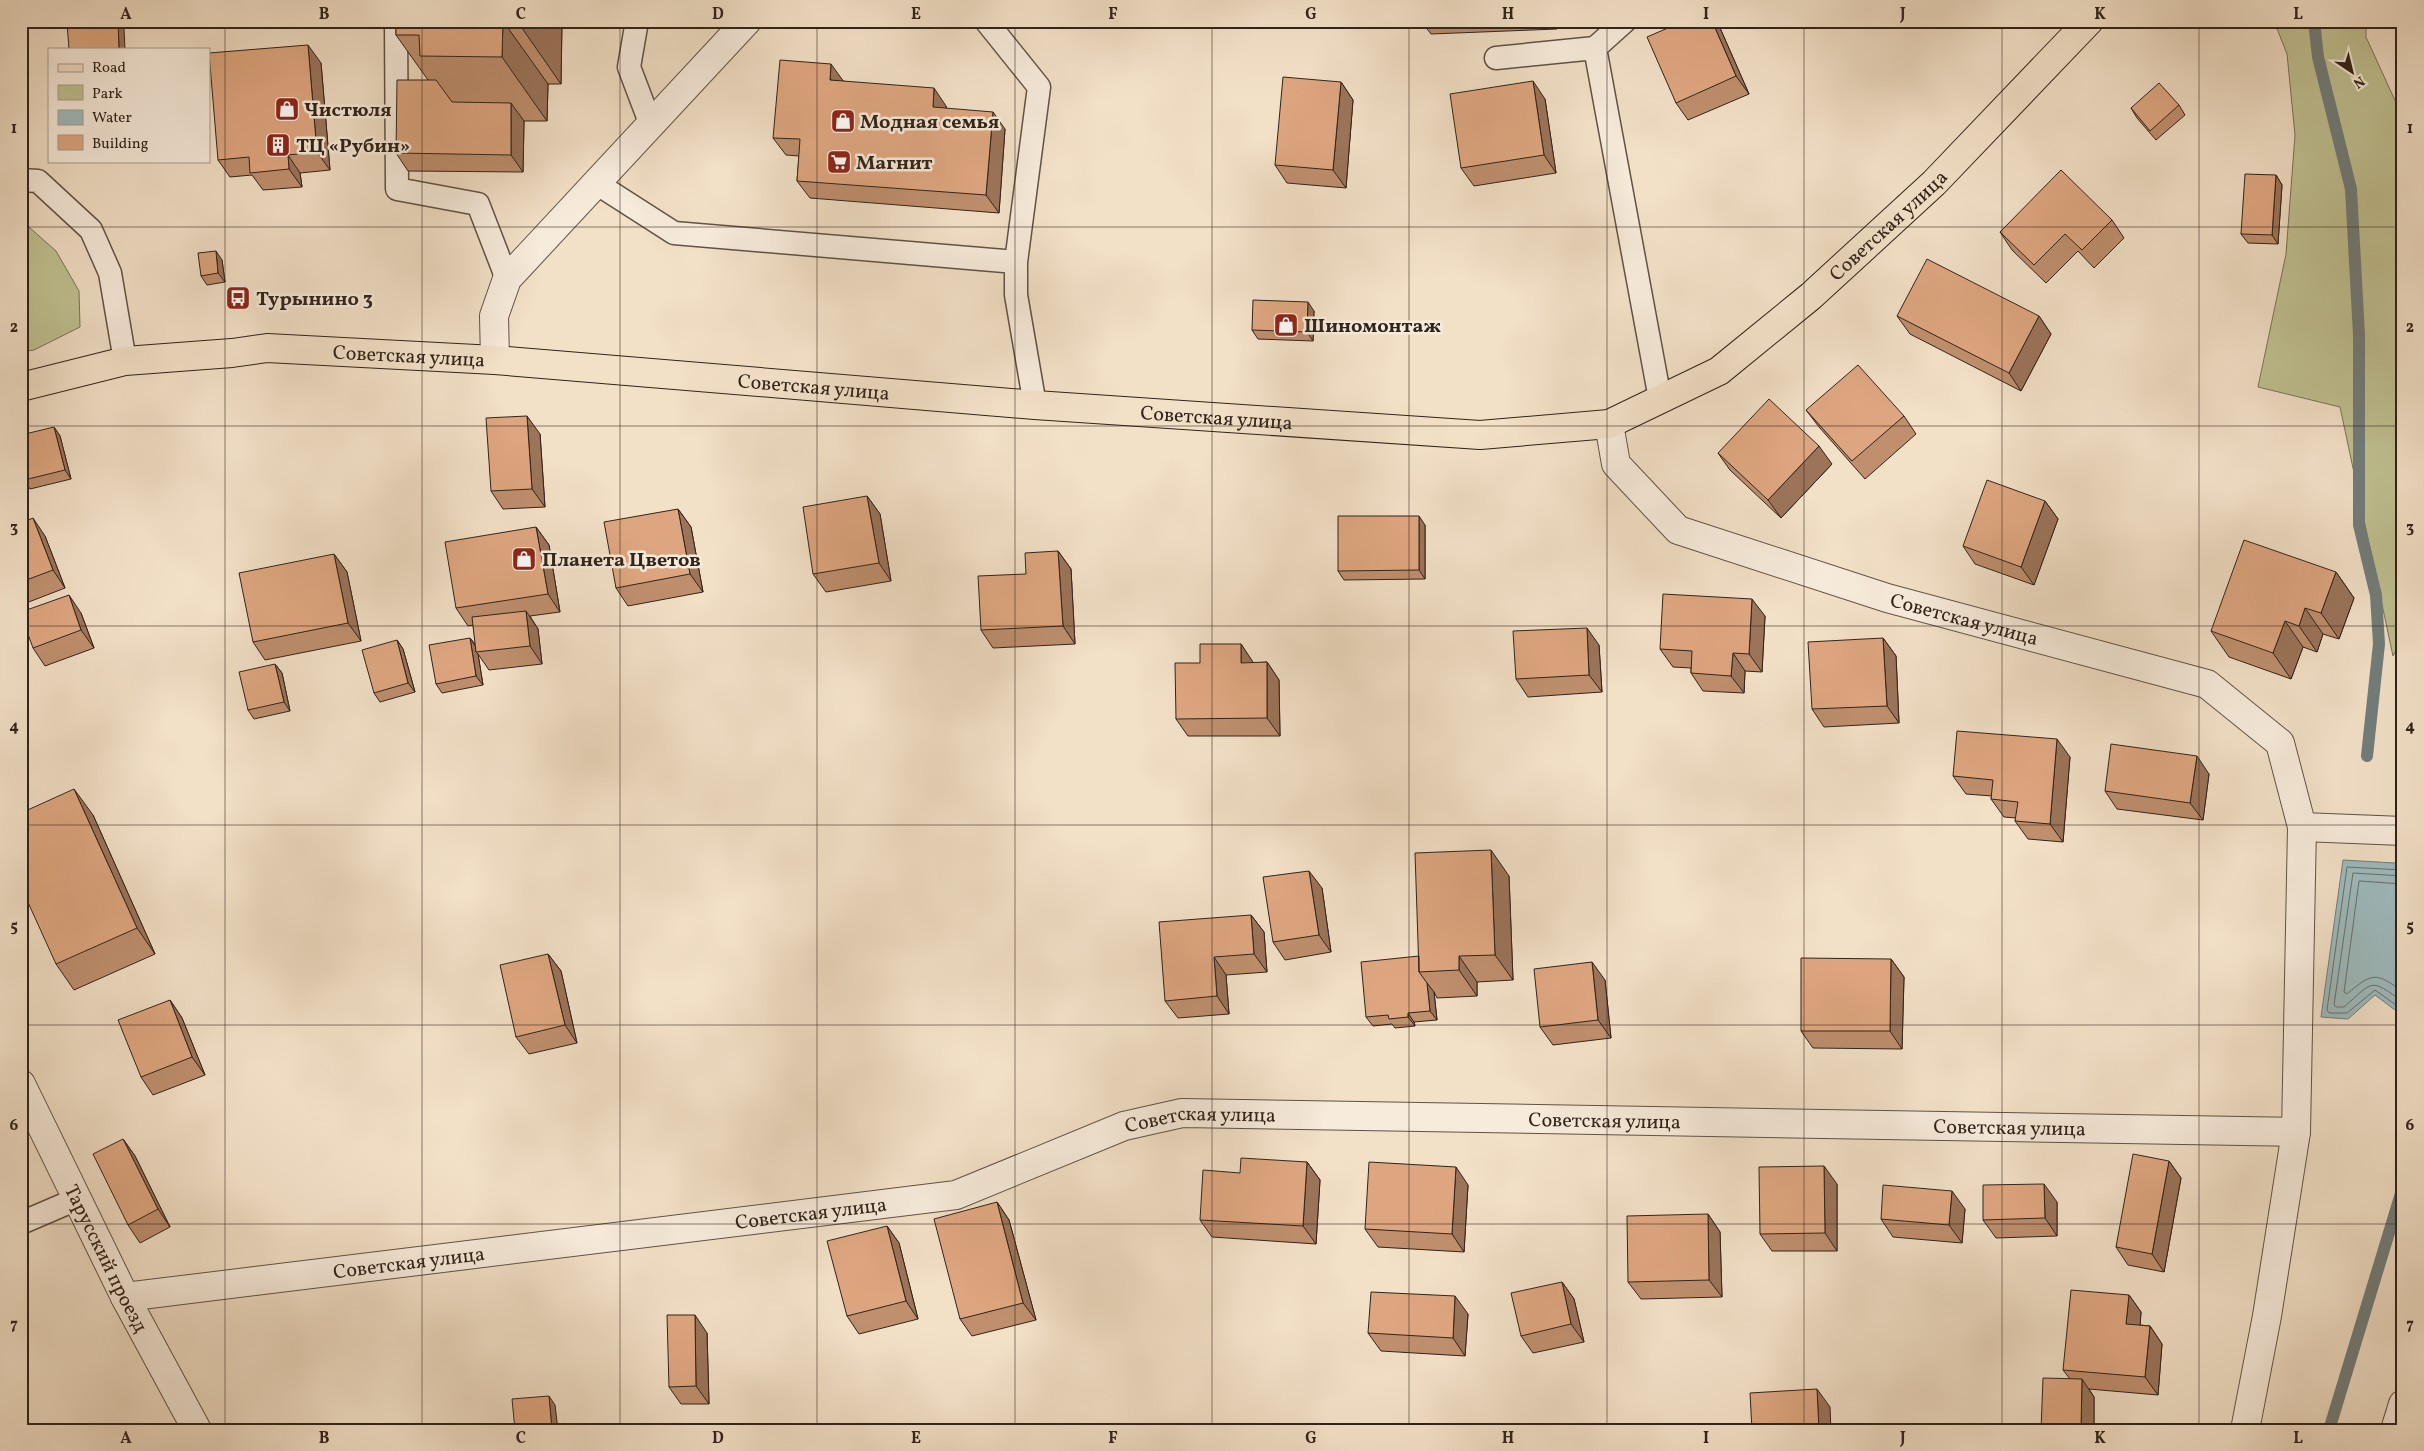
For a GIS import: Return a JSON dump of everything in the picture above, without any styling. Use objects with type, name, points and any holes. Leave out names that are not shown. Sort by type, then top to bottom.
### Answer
[{"type":"main road","name":"Советская улица","points":[[21,387],[125,361],[267,348],[495,360],[1034,406],[1480,435],[1609,424],[1719,371],[1811,296],[1934,183],[2077,26]]},
{"type":"street","points":[[495,360],[494,316],[507,279],[747,21]]},
{"type":"street","name":"Советская улица","points":[[1609,424],[1616,464],[1678,530],[1887,598],[2207,684],[2280,742],[2302,827],[2296,1132],[2267,1316],[2245,1430]]},
{"type":"street","points":[[2302,827],[2403,831]]},
{"type":"street","name":"Тарусский проезд","points":[[21,1084],[125,1297],[197,1430]]},
{"type":"street","name":"Советская улица","points":[[125,1297],[956,1195],[1124,1126],[1182,1113],[2296,1132]]},
{"type":"street","points":[[2395,1430],[2403,1404]]},
{"type":"lane","points":[[396,21],[397,190],[478,204],[507,279]]},
{"type":"lane","points":[[637,21],[629,67],[651,125]]},
{"type":"lane","points":[[986,21],[1039,87],[1016,262],[1016,295],[1034,406]]},
{"type":"lane","points":[[1496,58],[1595,48],[1625,21]]},
{"type":"lane","points":[[1595,48],[1660,400]]},
{"type":"lane","points":[[21,180],[38,181],[91,230],[110,273],[125,361]]},
{"type":"lane","points":[[596,183],[674,233],[1016,262]]},
{"type":"lane","points":[[21,1223],[78,1199]]},
{"type":"green space","points":[[2274,21],[2366,21],[2366,37],[2403,118],[2403,636],[2393,656],[2340,407],[2258,387],[2286,254],[2295,135],[2287,54]]},
{"type":"green space","points":[[21,220],[56,251],[79,291],[80,327],[34,350],[21,352]]},
{"type":"water","points":[[2343,860],[2395,863],[2403,866],[2403,1016],[2375,995],[2348,1019],[2321,1017]]},
{"type":"building","points":[[118,21],[119,48],[69,48],[67,23]]},
{"type":"building","points":[[396,21],[503,21],[502,57],[420,56],[419,35],[396,35]]},
{"type":"building","points":[[1684,21],[1712,21],[1736,76],[1676,103],[1647,37]]},
{"type":"building","name":"ТЦ «Рубин»","points":[[308,45],[317,152],[288,155],[289,169],[250,173],[249,157],[218,160],[210,53]]},
{"type":"building","points":[[780,60],[831,64],[830,80],[934,88],[933,107],[993,112],[986,195],[797,181],[800,139],[773,138]]},
{"type":"building","points":[[1283,77],[1341,82],[1333,170],[1275,165]]},
{"type":"building","points":[[397,80],[436,80],[452,102],[511,103],[511,155],[396,153]]},
{"type":"building","points":[[1533,81],[1544,155],[1461,168],[1450,94]]},
{"type":"building","points":[[2159,83],[2179,105],[2150,131],[2131,108]]},
{"type":"building","points":[[2061,170],[2112,220],[2082,250],[2065,234],[2034,265],[2000,232]]},
{"type":"building","points":[[2245,174],[2276,175],[2272,235],[2241,234]]},
{"type":"building","points":[[216,251],[218,273],[201,276],[198,253]]},
{"type":"building","points":[[1927,259],[2039,316],[2009,373],[1897,316]]},
{"type":"building","name":"Шиномонтаж","points":[[1253,300],[1308,302],[1307,332],[1252,330]]},
{"type":"building","points":[[1858,365],[1904,416],[1852,461],[1806,410]]},
{"type":"building","points":[[1769,399],[1819,446],[1768,500],[1718,453]]},
{"type":"building","points":[[527,416],[532,489],[491,491],[486,418]]},
{"type":"building","points":[[54,427],[65,470],[24,480],[21,470],[21,435]]},
{"type":"building","points":[[1987,480],[2045,501],[2021,567],[1963,546]]},
{"type":"building","points":[[867,496],[879,563],[813,574],[803,507]]},
{"type":"building","points":[[678,509],[690,574],[616,588],[604,522]]},
{"type":"building","points":[[1338,516],[1419,516],[1419,570],[1338,571]]},
{"type":"building","points":[[33,518],[53,570],[21,582],[21,523]]},
{"type":"building","points":[[536,527],[548,594],[456,608],[445,542]]},
{"type":"building","points":[[2244,540],[2336,572],[2321,613],[2305,608],[2299,626],[2285,621],[2273,653],[2211,631]]},
{"type":"building","points":[[1058,551],[1063,626],[981,630],[978,576],[1026,574],[1025,553]]},
{"type":"building","points":[[334,554],[348,623],[253,642],[239,573]]},
{"type":"building","points":[[1663,594],[1752,599],[1749,654],[1733,653],[1731,676],[1691,673],[1692,651],[1660,649]]},
{"type":"building","points":[[69,595],[81,630],[33,648],[21,612]]},
{"type":"building","points":[[526,611],[530,646],[476,652],[472,617]]},
{"type":"building","points":[[1587,628],[1589,675],[1516,679],[1513,631]]},
{"type":"building","points":[[470,638],[476,676],[436,684],[429,645]]},
{"type":"building","points":[[1883,638],[1887,706],[1812,709],[1808,642]]},
{"type":"building","points":[[397,640],[408,683],[374,693],[362,650]]},
{"type":"building","points":[[1200,644],[1241,644],[1241,663],[1267,662],[1267,718],[1176,719],[1175,663],[1200,663]]},
{"type":"building","points":[[275,664],[284,702],[248,710],[239,672]]},
{"type":"building","points":[[1957,731],[2057,739],[2050,824],[2015,821],[2018,802],[1991,799],[1993,780],[1953,776]]},
{"type":"building","points":[[2111,744],[2197,756],[2190,803],[2105,791]]},
{"type":"building","points":[[74,789],[137,928],[56,964],[21,887],[21,813]]},
{"type":"building","points":[[1491,850],[1495,955],[1459,956],[1459,970],[1419,972],[1415,853]]},
{"type":"building","points":[[1309,871],[1319,935],[1273,942],[1263,877]]},
{"type":"building","points":[[1251,915],[1254,954],[1214,957],[1217,996],[1165,1001],[1159,922]]},
{"type":"building","points":[[548,954],[565,1025],[516,1037],[500,965]]},
{"type":"building","points":[[1419,956],[1419,972],[1427,983],[1430,1011],[1408,1013],[1408,1017],[1389,1019],[1388,1015],[1366,1017],[1361,962]]},
{"type":"building","points":[[1801,958],[1891,959],[1890,1031],[1801,1031]]},
{"type":"building","points":[[1592,962],[1598,1020],[1540,1027],[1534,969]]},
{"type":"building","points":[[170,1000],[192,1057],[141,1077],[118,1020]]},
{"type":"building","points":[[123,1139],[158,1209],[128,1225],[93,1154]]},
{"type":"building","points":[[2133,1154],[2169,1161],[2152,1254],[2116,1247]]},
{"type":"building","points":[[1241,1158],[1307,1162],[1303,1226],[1200,1220],[1203,1170],[1240,1173]]},
{"type":"building","points":[[1369,1162],[1456,1167],[1452,1234],[1365,1229]]},
{"type":"building","points":[[1824,1166],[1825,1233],[1760,1234],[1759,1167]]},
{"type":"building","points":[[2044,1184],[2045,1218],[1983,1220],[1983,1185]]},
{"type":"building","points":[[1883,1185],[1952,1191],[1949,1225],[1881,1219]]},
{"type":"building","points":[[997,1202],[1023,1303],[960,1319],[934,1219]]},
{"type":"building","points":[[1708,1214],[1709,1280],[1628,1282],[1627,1216]]},
{"type":"building","points":[[887,1226],[906,1301],[847,1316],[827,1241]]},
{"type":"building","points":[[1562,1282],[1571,1324],[1521,1336],[1511,1293]]},
{"type":"building","points":[[2071,1290],[2129,1295],[2126,1324],[2150,1326],[2145,1377],[2063,1370]]},
{"type":"building","points":[[1371,1292],[1455,1296],[1453,1338],[1368,1333]]},
{"type":"building","points":[[667,1315],[695,1315],[696,1386],[669,1387]]},
{"type":"building","points":[[2043,1378],[2082,1379],[2081,1430],[2041,1430]]},
{"type":"building","points":[[1817,1389],[1819,1430],[1752,1430],[1750,1393]]},
{"type":"building","points":[[549,1396],[552,1430],[515,1430],[512,1399]]},
{"type":"waterway","points":[[2314,21],[2318,57],[2351,189],[2359,335],[2359,525],[2376,595],[2379,644],[2367,756]]},
{"type":"waterway","points":[[2329,1430],[2402,1190],[2403,1170]]},
{"type":"place","name":"Чистюля","points":[[287,109]]},
{"type":"place","name":"Модная семья","points":[[843,121]]},
{"type":"place","name":"ТЦ «Рубин»","points":[[278,145]]},
{"type":"place","name":"Магнит","points":[[839,162]]},
{"type":"place","name":"Турынино 3","points":[[238,298]]},
{"type":"place","name":"Шиномонтаж","points":[[1286,325]]},
{"type":"place","name":"Планета Цветов","points":[[524,559]]}]
